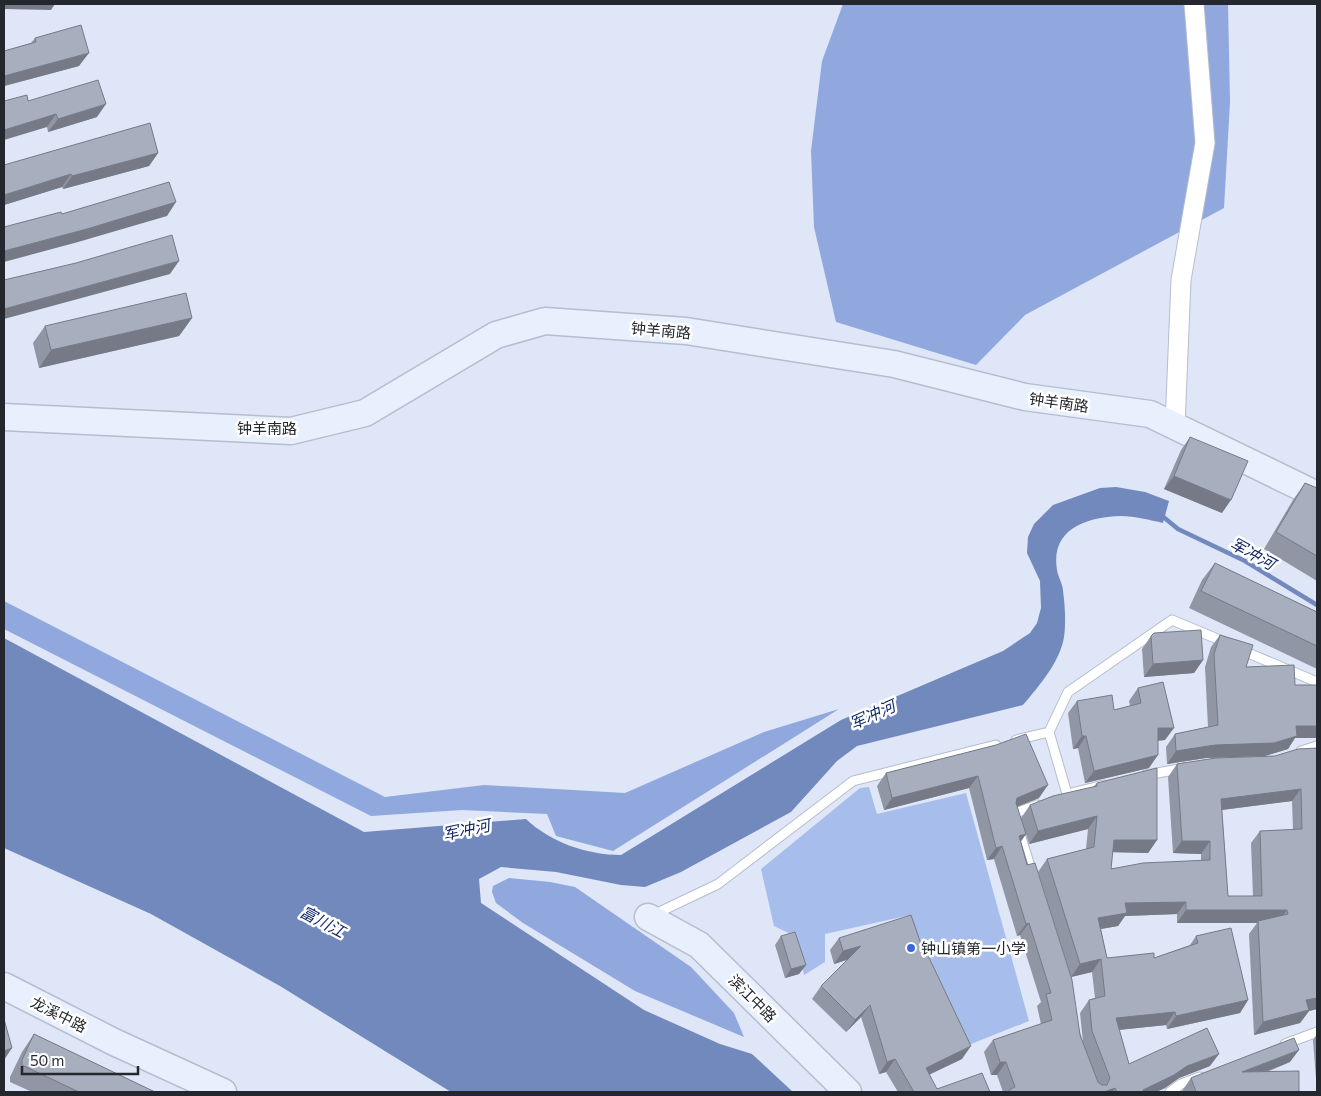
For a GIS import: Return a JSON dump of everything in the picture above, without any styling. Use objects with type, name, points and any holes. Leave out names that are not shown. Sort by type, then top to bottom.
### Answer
[{"type":"main road","name":"钟羊南路","points":[[4,417],[291,431],[365,413],[496,335],[545,320],[686,331],[894,364],[1025,398],[1150,414],[1317,496]]},
{"type":"main road","name":"滨江中路","points":[[648,917],[699,945],[848,1092]]},
{"type":"main road","name":"龙溪中路","points":[[4,986],[114,1042],[223,1092]]},
{"type":"main road","name":"龙溪中路","points":[[4,1003],[187,1092]]},
{"type":"street","points":[[1175,426],[1181,280],[1205,143],[1194,4]]},
{"type":"lane","points":[[1058,797],[1049,732],[1068,692],[1172,620],[1317,682]]},
{"type":"lane","points":[[648,917],[718,884],[853,781],[1049,732]]},
{"type":"lane","points":[[1292,754],[1317,746]]},
{"type":"lane","points":[[1140,776],[1196,766]]},
{"type":"lane","points":[[1037,888],[1013,814],[1058,797],[1112,783]]},
{"type":"lane","points":[[1272,1049],[1317,1032]]},
{"type":"lane","points":[[1170,1092],[1180,1084],[1208,1074]]},
{"type":"shaded area","points":[[843,4],[1228,4],[1230,102],[1224,208],[1025,315],[976,365],[836,322],[814,227],[811,151],[822,61]]},
{"type":"shaded area","points":[[4,601],[385,797],[484,785],[625,793],[764,732],[839,709],[613,851],[556,836],[547,814],[462,810],[371,816],[4,629]]},
{"type":"shaded area","points":[[869,787],[877,814],[966,793],[1029,1021],[961,1048],[906,916],[825,934],[825,962],[804,975],[797,937],[774,926],[761,869],[860,788]]},
{"type":"shaded area","points":[[509,878],[550,882],[575,887],[691,967],[734,1013],[744,1037],[635,991],[523,923],[496,903],[492,892],[493,886]]},
{"type":"water","name":"富川江","points":[[1116,487],[1145,492],[1169,501],[1163,523],[1142,518],[1108,517],[1084,522],[1065,535],[1059,544],[1056,556],[1065,608],[1065,632],[1062,646],[1048,673],[1023,705],[857,746],[837,761],[791,812],[681,872],[645,887],[621,885],[556,872],[501,867],[479,879],[481,903],[644,1010],[720,1044],[752,1054],[793,1092],[451,1092],[280,986],[151,914],[4,848],[4,638],[364,832],[526,819],[546,834],[570,846],[595,853],[621,855],[841,720],[1003,651],[1030,633],[1037,623],[1041,608],[1040,581],[1027,553],[1028,537],[1034,524],[1053,505],[1100,488]]},
{"type":"building","points":[[81,25],[89,53],[4,76],[4,51],[36,42],[35,38]]},
{"type":"building","points":[[98,80],[106,104],[58,119],[56,114],[4,130],[4,101],[27,95],[28,101]]},
{"type":"building","points":[[150,123],[158,153],[72,176],[71,174],[4,195],[4,165]]},
{"type":"building","points":[[169,182],[176,202],[87,229],[4,251],[4,227],[61,212],[62,214]]},
{"type":"building","points":[[172,235],[179,261],[4,309],[4,280],[76,263]]},
{"type":"building","points":[[186,293],[192,318],[51,350],[45,326]]},
{"type":"building","points":[[1190,437],[1248,461],[1231,500],[1174,476]]},
{"type":"building","points":[[1305,483],[1317,488],[1317,556],[1276,532]]},
{"type":"building","points":[[1215,563],[1317,612],[1317,646],[1201,591]]},
{"type":"building","points":[[1201,630],[1203,660],[1153,664],[1151,636],[1154,633]]},
{"type":"building","points":[[1220,635],[1253,645],[1246,667],[1294,665],[1295,685],[1317,685],[1317,726],[1296,726],[1297,736],[1274,743],[1215,745],[1176,751],[1175,734],[1218,725],[1214,654]]},
{"type":"building","points":[[1163,682],[1174,728],[1158,728],[1158,755],[1094,771],[1086,736],[1082,736],[1077,701],[1112,695],[1114,710],[1141,703],[1138,688]]},
{"type":"building","points":[[1026,734],[1048,785],[1017,798],[1016,803],[1026,834],[1019,836],[1027,865],[1035,863],[1072,980],[1080,1035],[1098,1082],[1102,1085],[1107,1085],[1110,1078],[1092,1031],[1089,1000],[1105,996],[1101,959],[1080,964],[1047,859],[1094,847],[1097,816],[1038,831],[1030,805],[1053,796],[1097,786],[1097,783],[1157,768],[1157,840],[1114,840],[1111,869],[1143,863],[1210,860],[1210,841],[1182,841],[1177,764],[1216,758],[1275,756],[1298,749],[1317,748],[1317,998],[1306,1000],[1309,1010],[1263,1022],[1258,921],[1288,914],[1287,910],[1186,910],[1186,902],[1125,903],[1127,913],[1098,918],[1107,958],[1154,953],[1154,958],[1198,943],[1196,936],[1231,928],[1248,1000],[1176,1016],[1175,1012],[1116,1018],[1129,1064],[1207,1028],[1219,1054],[1187,1066],[1174,1075],[1143,1090],[1144,1092],[1117,1092],[1115,1088],[1104,1092],[1010,1092],[1009,1090],[1015,1087],[1006,1062],[1000,1062],[993,1040],[1052,1020],[1046,994],[1051,993],[1029,923],[1026,924],[1002,846],[996,848],[978,776],[892,798],[886,773],[996,745]],"holes":[[[1301,789],[1302,829],[1260,831],[1262,896],[1228,896],[1221,799]]]},
{"type":"building","points":[[911,915],[921,944],[971,1046],[926,1068],[937,1089],[982,1073],[990,1092],[914,1092],[895,1059],[887,1062],[870,1005],[855,1020],[821,986],[861,946],[843,951],[839,938]]},
{"type":"building","points":[[795,932],[806,965],[791,969],[781,936]]},
{"type":"building","points":[[4,1019],[12,1048],[4,1051]]},
{"type":"building","points":[[34,1034],[155,1092],[79,1092],[22,1065],[22,1060]]},
{"type":"building","points":[[1294,1038],[1299,1050],[1242,1072],[1299,1071],[1299,1092],[1196,1092],[1191,1078]]},
{"type":"waterway","name":"军冲河","points":[[1161,515],[1178,529],[1245,561],[1317,605]]},
{"type":"place","name":"钟山镇第一小学","points":[[911,948]]}]
